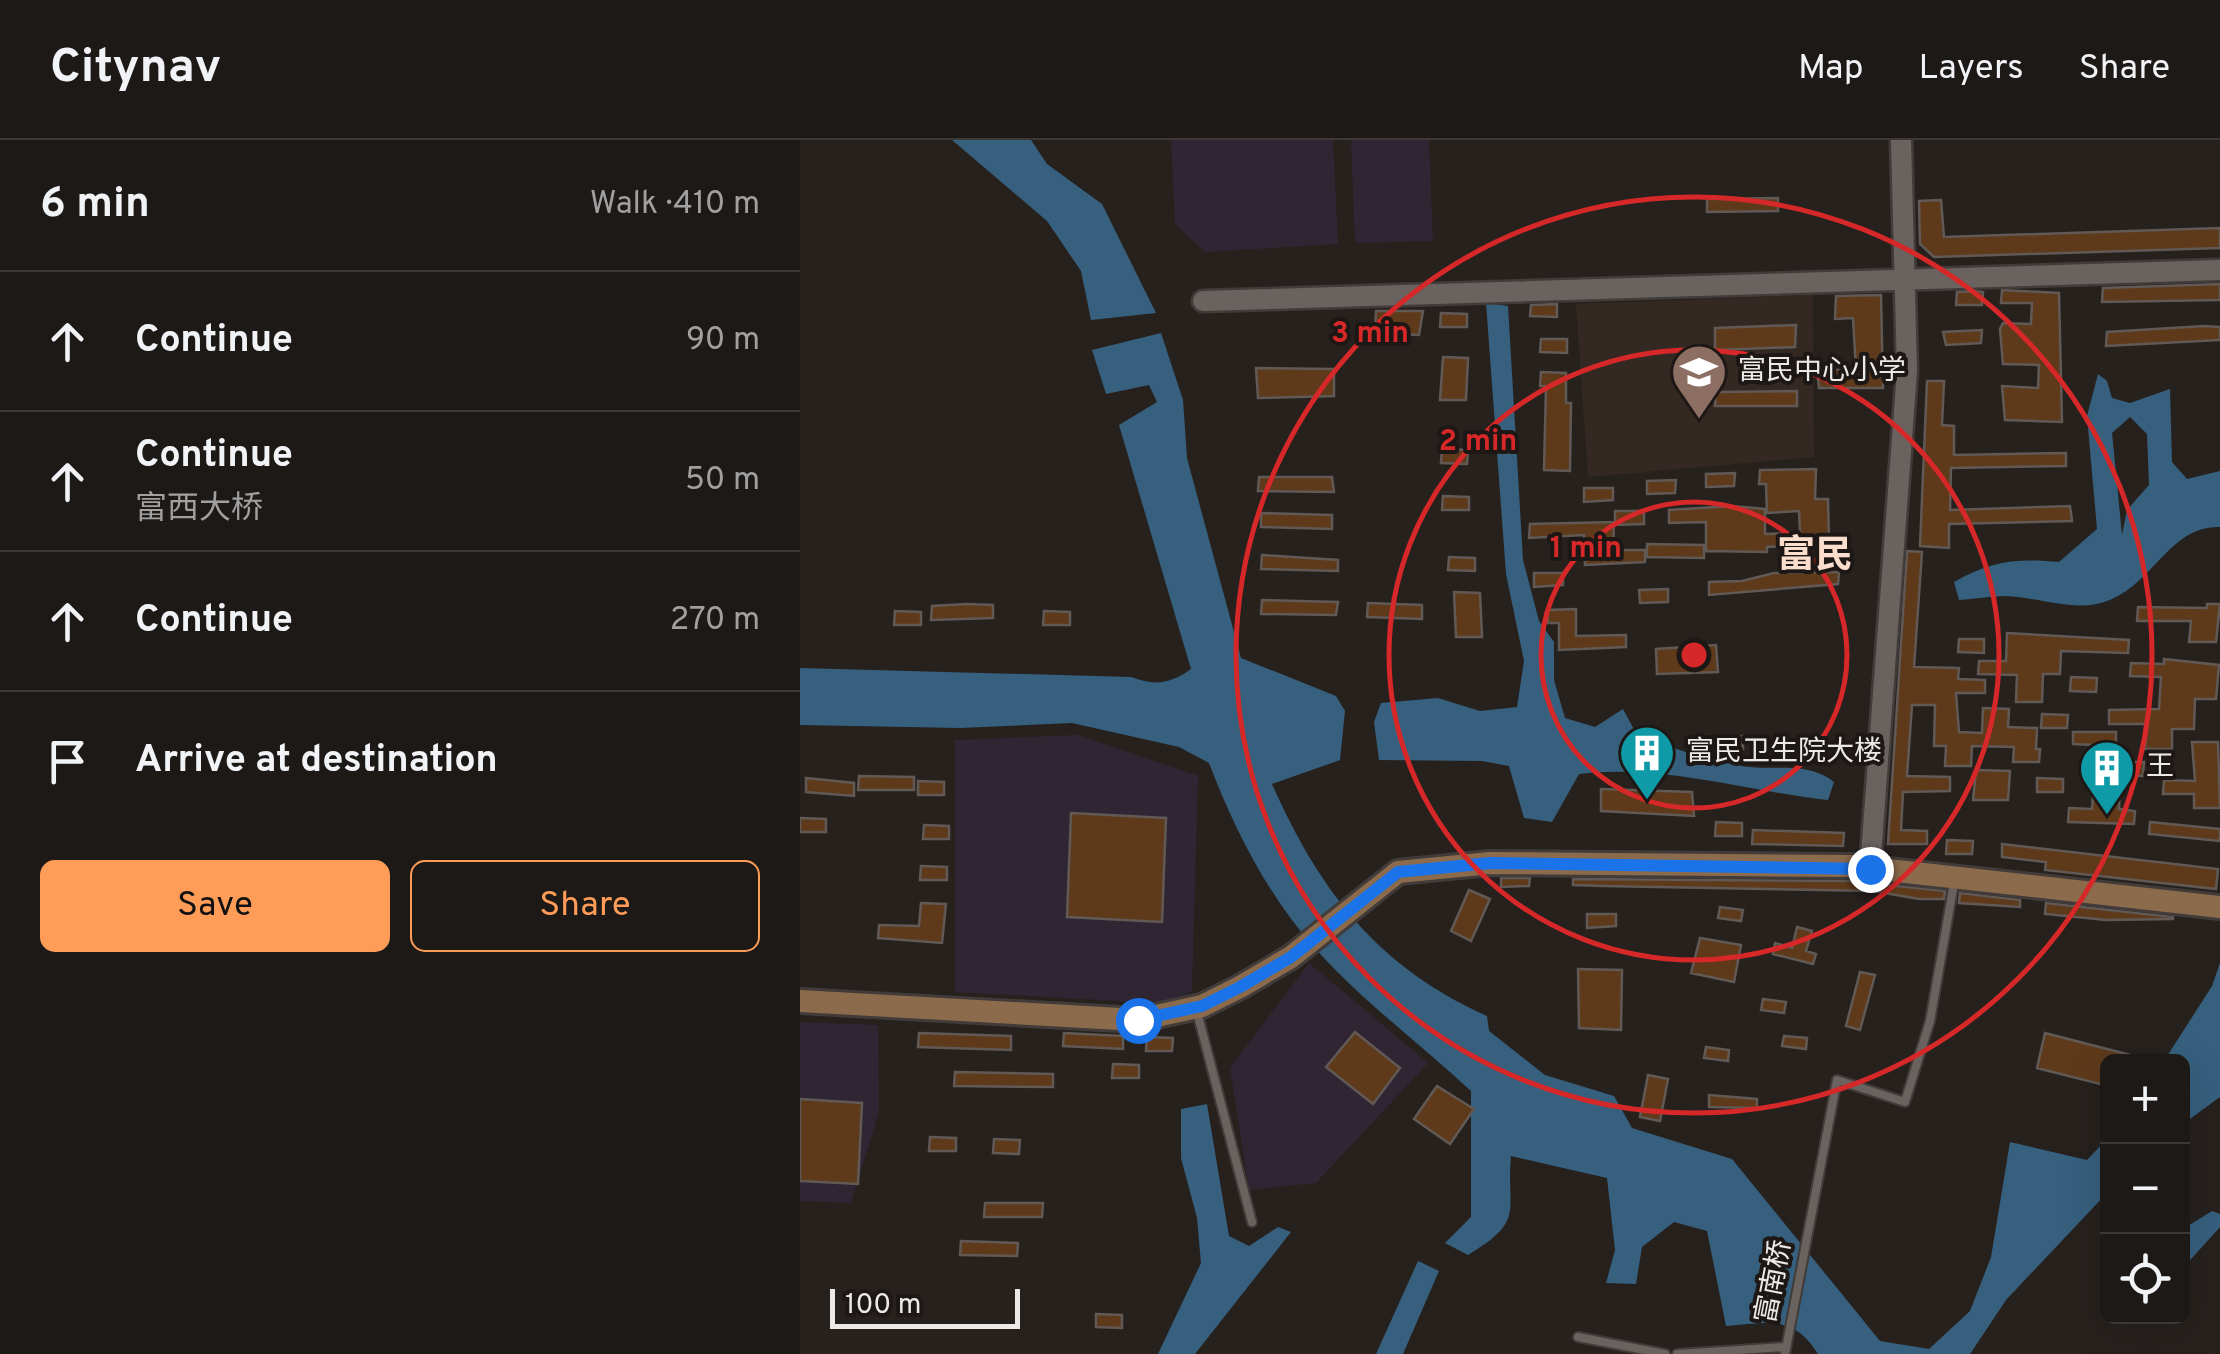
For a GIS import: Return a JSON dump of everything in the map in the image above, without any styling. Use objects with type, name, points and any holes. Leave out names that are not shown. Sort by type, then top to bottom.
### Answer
[{"type":"main road","points":[[800,1002],[1138,1020],[1196,1008],[1291,957],[1398,872],[1490,863],[1870,869],[2220,908]]},
{"type":"street","points":[[1870,869],[1907,371],[1900,140]]},
{"type":"street","points":[[1202,301],[2220,270]]},
{"type":"lane","name":"富南桥","points":[[1785,1351],[1837,1080],[1905,1102],[1930,1020],[1955,878]]},
{"type":"lane","points":[[1196,1008],[1252,1222]]},
{"type":"lane","points":[[1578,1338],[1665,1354]]},
{"type":"lane","points":[[1677,1354],[1785,1351]]},
{"type":"shaded area","points":[[1171,140],[1333,140],[1338,244],[1205,252],[1175,224]]},
{"type":"shaded area","points":[[1351,140],[1429,140],[1433,241],[1355,243]]},
{"type":"shaded area","name":"富民中心小学","points":[[1813,295],[1814,457],[1588,477],[1576,304]]},
{"type":"shaded area","points":[[1078,735],[1198,776],[1192,990],[1174,1004],[955,992],[955,740]]},
{"type":"shaded area","points":[[1309,963],[1428,1063],[1316,1183],[1249,1190],[1230,1068]]},
{"type":"shaded area","points":[[800,1022],[878,1025],[879,1112],[851,1203],[800,1201]]},
{"type":"water","points":[[952,140],[1031,140],[1047,164],[1102,204],[1156,313],[1091,320],[1081,271],[1047,221]]},
{"type":"water","points":[[1486,303],[1508,306],[1523,560],[1539,621],[1554,642],[1554,680],[1565,718],[1595,727],[1623,709],[1637,735],[1673,748],[1736,765],[1799,769],[1823,775],[1834,782],[1828,800],[1673,775],[1579,774],[1552,822],[1524,818],[1509,766],[1482,761],[1379,760],[1374,722],[1381,703],[1438,698],[1480,711],[1517,707],[1524,661],[1506,574]]},
{"type":"water","points":[[1161,333],[1183,400],[1187,458],[1241,658],[1336,696],[1345,711],[1340,760],[1272,784],[1332,892],[1384,950],[1414,974],[1487,1016],[1489,1031],[1545,1075],[1614,1096],[1632,1128],[1732,1159],[1880,1341],[1929,1349],[1970,1311],[1991,1257],[2010,1142],[2087,1160],[2100,1146],[2100,1200],[2006,1300],[1970,1354],[1818,1354],[1809,1341],[1789,1327],[1767,1323],[1726,1326],[1707,1231],[1674,1222],[1642,1247],[1636,1284],[1606,1283],[1615,1250],[1607,1178],[1511,1156],[1506,1223],[1468,1255],[1445,1243],[1471,1217],[1471,1091],[1354,988],[1311,944],[1267,883],[1245,844],[1209,763],[1179,747],[1072,723],[960,728],[800,725],[800,668],[1131,677],[1148,682],[1176,678],[1191,669],[1119,425],[1157,402],[1149,385],[1106,394],[1092,350]]},
{"type":"water","points":[[2098,374],[2107,381],[2112,398],[2130,403],[2170,389],[2172,462],[2187,479],[2220,471],[2220,527],[2188,535],[2137,582],[2107,601],[2083,605],[2006,596],[1959,600],[1954,582],[1967,575],[2005,563],[2059,562],[2097,529],[2087,416]],"holes":[[[2130,417],[2147,434],[2149,485],[2127,510],[2122,535],[2112,433]]]},
{"type":"water","points":[[2220,963],[2220,1097],[2190,1119],[2190,1054],[2168,1054],[2212,986]]},
{"type":"water","points":[[1207,1104],[1229,1236],[1249,1246],[1278,1227],[1291,1232],[1195,1354],[1158,1354],[1201,1263],[1197,1218],[1181,1158],[1181,1109]]},
{"type":"water","points":[[2212,1211],[2220,1214],[2220,1227],[2190,1260],[2190,1234],[2190,1225]]},
{"type":"water","points":[[1418,1261],[1439,1271],[1403,1354],[1376,1354]]},
{"type":"building","points":[[1778,198],[1778,211],[1707,212],[1707,199]]},
{"type":"building","points":[[1941,200],[1944,237],[2220,228],[2220,248],[1934,257],[1920,244],[1919,201]]},
{"type":"building","points":[[2220,284],[2220,300],[2102,302],[2103,288]]},
{"type":"building","points":[[2002,290],[2059,293],[2062,422],[2005,420],[2002,386],[2038,388],[2039,365],[2003,364],[2000,329],[2003,323],[2031,324],[2032,303],[2001,303]]},
{"type":"building","points":[[1957,292],[1983,292],[1982,305],[1956,305]]},
{"type":"building","points":[[1881,295],[1883,388],[1819,388],[1817,369],[1856,370],[1853,318],[1835,319],[1836,296]]},
{"type":"building","points":[[1557,304],[1557,317],[1530,316],[1531,305]]},
{"type":"building","points":[[1376,311],[1423,311],[1419,335],[1375,333]]},
{"type":"building","points":[[1441,313],[1467,314],[1467,327],[1440,327]]},
{"type":"building","points":[[1796,325],[1795,347],[1715,350],[1715,328]]},
{"type":"building","points":[[2220,327],[2220,340],[2106,346],[2107,332]]},
{"type":"building","points":[[1982,330],[1981,343],[1946,345],[1943,332]]},
{"type":"building","points":[[1541,339],[1567,339],[1567,353],[1540,352]]},
{"type":"building","points":[[1443,357],[1468,358],[1466,400],[1440,400]]},
{"type":"building","points":[[1256,368],[1334,369],[1334,396],[1258,398]]},
{"type":"building","points":[[1541,372],[1566,373],[1566,403],[1571,403],[1570,471],[1544,470],[1546,386],[1540,386]]},
{"type":"building","points":[[1927,381],[1944,381],[1942,425],[1954,426],[1954,455],[2066,453],[2066,466],[1951,468],[1950,510],[2070,506],[2072,521],[1949,524],[1949,548],[1920,546]]},
{"type":"building","points":[[1797,391],[1797,406],[1715,406],[1716,392]]},
{"type":"building","points":[[1442,449],[1468,450],[1467,464],[1441,463]]},
{"type":"building","points":[[1816,469],[1815,499],[1828,499],[1829,543],[1767,547],[1767,552],[1706,551],[1706,522],[1669,523],[1669,510],[1732,506],[1765,509],[1765,534],[1800,533],[1799,511],[1767,513],[1766,484],[1759,484],[1760,470]]},
{"type":"building","points":[[1735,473],[1734,486],[1706,487],[1706,474]]},
{"type":"building","points":[[1259,477],[1332,477],[1334,492],[1258,491]]},
{"type":"building","points":[[1676,480],[1675,493],[1647,494],[1647,481]]},
{"type":"building","points":[[1584,488],[1613,488],[1613,500],[1584,502]]},
{"type":"building","points":[[1443,496],[1469,497],[1469,510],[1442,510]]},
{"type":"building","points":[[1615,511],[1644,511],[1644,524],[1615,525]]},
{"type":"building","points":[[1261,513],[1332,515],[1332,529],[1261,527]]},
{"type":"building","points":[[1614,522],[1613,550],[1645,550],[1645,562],[1585,565],[1584,535],[1529,538],[1530,524]]},
{"type":"building","points":[[1647,544],[1704,545],[1704,558],[1647,557]]},
{"type":"building","points":[[1907,551],[1922,552],[1914,667],[1959,668],[1958,679],[1985,680],[1985,693],[1956,693],[1959,732],[1982,733],[1983,708],[2009,709],[2008,727],[2037,728],[2036,749],[2040,749],[2039,762],[2013,762],[2014,747],[1972,746],[1971,766],[1945,766],[1946,746],[1934,746],[1935,705],[1912,705],[1907,776],[1950,777],[1950,791],[1903,792],[1901,830],[1927,831],[1927,844],[1888,844]]},
{"type":"building","points":[[1262,555],[1338,560],[1338,571],[1261,569]]},
{"type":"building","points":[[1449,557],[1475,558],[1475,571],[1448,570]]},
{"type":"building","points":[[1839,572],[1838,584],[1709,595],[1709,582],[1742,581],[1774,573]]},
{"type":"building","points":[[1534,573],[1563,573],[1563,585],[1534,587]]},
{"type":"building","points":[[1668,589],[1668,602],[1640,603],[1639,590]]},
{"type":"building","points":[[1454,592],[1480,593],[1482,637],[1456,637]]},
{"type":"building","points":[[1262,600],[1338,602],[1336,615],[1261,614]]},
{"type":"building","points":[[1368,603],[1422,605],[1422,619],[1367,617]]},
{"type":"building","points":[[2207,604],[2220,604],[2216,642],[2189,642],[2191,621],[2137,621],[2138,607],[2207,608]]},
{"type":"building","points":[[993,605],[993,618],[931,620],[932,606]]},
{"type":"building","points":[[1576,609],[1576,636],[1626,635],[1626,647],[1559,650],[1559,623],[1548,623],[1547,610]]},
{"type":"building","points":[[895,611],[921,612],[921,625],[894,625]]},
{"type":"building","points":[[1044,611],[1070,612],[1070,625],[1043,625]]},
{"type":"building","points":[[2007,633],[2129,640],[2128,653],[2061,651],[2060,674],[2043,674],[2042,702],[2016,702],[2017,675],[1978,674],[1979,661],[2006,661]]},
{"type":"building","points":[[1959,639],[1984,639],[1984,653],[1958,652]]},
{"type":"building","points":[[1716,645],[1718,672],[1657,674],[1656,649]]},
{"type":"building","points":[[2164,659],[2219,665],[2216,699],[2195,699],[2194,729],[2172,729],[2172,749],[2145,749],[2147,724],[2109,724],[2109,710],[2159,709],[2161,677],[2130,676],[2131,663],[2164,664]]},
{"type":"building","points":[[2071,677],[2097,678],[2096,692],[2070,691]]},
{"type":"building","points":[[2042,714],[2068,715],[2067,728],[2041,728]]},
{"type":"building","points":[[2073,732],[2116,732],[2116,746],[2073,744]]},
{"type":"building","points":[[1743,736],[1743,749],[1714,750],[1714,737]]},
{"type":"building","points":[[2192,742],[2218,742],[2220,808],[2194,808],[2194,794],[2163,794],[2164,780],[2195,781]]},
{"type":"building","points":[[2118,762],[2144,762],[2143,776],[2117,775]]},
{"type":"building","points":[[1976,770],[2010,771],[2008,800],[1973,800]]},
{"type":"building","points":[[859,776],[914,777],[914,790],[858,790]]},
{"type":"building","points":[[806,778],[854,783],[854,796],[806,792]]},
{"type":"building","points":[[2037,778],[2063,779],[2063,792],[2037,792]]},
{"type":"building","points":[[2094,778],[2120,779],[2119,809],[2135,811],[2134,824],[2068,822],[2069,808],[2092,809]]},
{"type":"building","points":[[918,781],[944,782],[944,795],[918,795]]},
{"type":"building","name":"富民卫生院大楼","points":[[1601,789],[1692,792],[1694,816],[1601,811]]},
{"type":"building","points":[[1071,813],[1166,818],[1162,922],[1067,917]]},
{"type":"building","points":[[800,818],[826,819],[826,832],[800,832]]},
{"type":"building","points":[[1716,822],[1742,823],[1742,836],[1715,836]]},
{"type":"building","points":[[2150,822],[2220,829],[2220,841],[2149,834]]},
{"type":"building","points":[[924,825],[949,826],[949,839],[923,839]]},
{"type":"building","points":[[1753,830],[1844,833],[1843,846],[1752,844]]},
{"type":"building","points":[[1947,840],[1973,841],[1972,854],[1946,854]]},
{"type":"building","points":[[2002,844],[2218,869],[2216,889],[2045,870],[2046,862],[2002,857]]},
{"type":"building","points":[[921,866],[947,867],[947,880],[920,880]]},
{"type":"building","points":[[1501,878],[1530,878],[1529,886],[1501,887]]},
{"type":"building","points":[[1573,879],[1851,881],[1945,891],[1944,899],[1919,899],[1873,891],[1573,885]]},
{"type":"building","points":[[1469,890],[1490,899],[1471,941],[1451,931]]},
{"type":"building","points":[[1960,893],[2020,900],[2020,907],[1959,903]]},
{"type":"building","points":[[921,903],[946,904],[942,943],[878,938],[879,925],[919,926]]},
{"type":"building","points":[[2046,903],[2173,919],[2106,920],[2045,914]]},
{"type":"building","points":[[1720,907],[1743,910],[1741,921],[1718,918]]},
{"type":"building","points":[[1587,914],[1616,914],[1616,926],[1587,928]]},
{"type":"building","points":[[1797,927],[1812,931],[1806,951],[1816,954],[1813,964],[1773,954],[1775,943],[1792,948]]},
{"type":"building","points":[[1700,938],[1741,945],[1734,982],[1691,973]]},
{"type":"building","points":[[1578,969],[1622,970],[1621,1030],[1579,1028]]},
{"type":"building","points":[[1860,972],[1875,975],[1860,1030],[1846,1026]]},
{"type":"building","points":[[1763,999],[1786,1002],[1784,1013],[1761,1010]]},
{"type":"building","points":[[1355,1032],[1400,1068],[1373,1104],[1326,1067]]},
{"type":"building","points":[[919,1033],[1011,1036],[1011,1050],[918,1047]]},
{"type":"building","points":[[1064,1033],[1123,1036],[1123,1049],[1063,1046]]},
{"type":"building","points":[[2045,1033],[2126,1054],[2100,1054],[2100,1084],[2037,1068]]},
{"type":"building","points":[[1784,1036],[1807,1038],[1806,1049],[1782,1046]]},
{"type":"building","points":[[1147,1037],[1173,1038],[1172,1051],[1146,1051]]},
{"type":"building","points":[[1706,1047],[1729,1050],[1728,1061],[1704,1058]]},
{"type":"building","points":[[1113,1064],[1139,1065],[1139,1078],[1112,1078]]},
{"type":"building","points":[[955,1072],[1053,1074],[1053,1087],[954,1086]]},
{"type":"building","points":[[1648,1075],[1668,1079],[1660,1121],[1640,1117]]},
{"type":"building","points":[[1437,1086],[1474,1109],[1450,1144],[1414,1119]]},
{"type":"building","points":[[1709,1095],[1757,1099],[1757,1108],[1709,1107]]},
{"type":"building","points":[[800,1099],[862,1103],[858,1184],[800,1181]]},
{"type":"building","points":[[930,1137],[956,1138],[956,1151],[929,1151]]},
{"type":"building","points":[[994,1139],[1020,1140],[1019,1154],[993,1153]]},
{"type":"building","points":[[985,1203],[1043,1203],[1042,1217],[984,1217]]},
{"type":"building","points":[[961,1241],[1018,1243],[1017,1256],[960,1255]]},
{"type":"building","points":[[1096,1314],[1122,1315],[1122,1328],[1096,1327]]},
{"type":"place","name":"富民中心小学","points":[[1699,421]]},
{"type":"place","name":"富民卫生院大楼","points":[[1647,802]]},
{"type":"place","name":"王","points":[[2107,817]]},
{"type":"district","name":"富民","points":[[1815,557]]},
{"type":"route","points":[[1138,1020],[1202,1006],[1240,987],[1291,957],[1398,872],[1490,863],[1870,869]]}]
